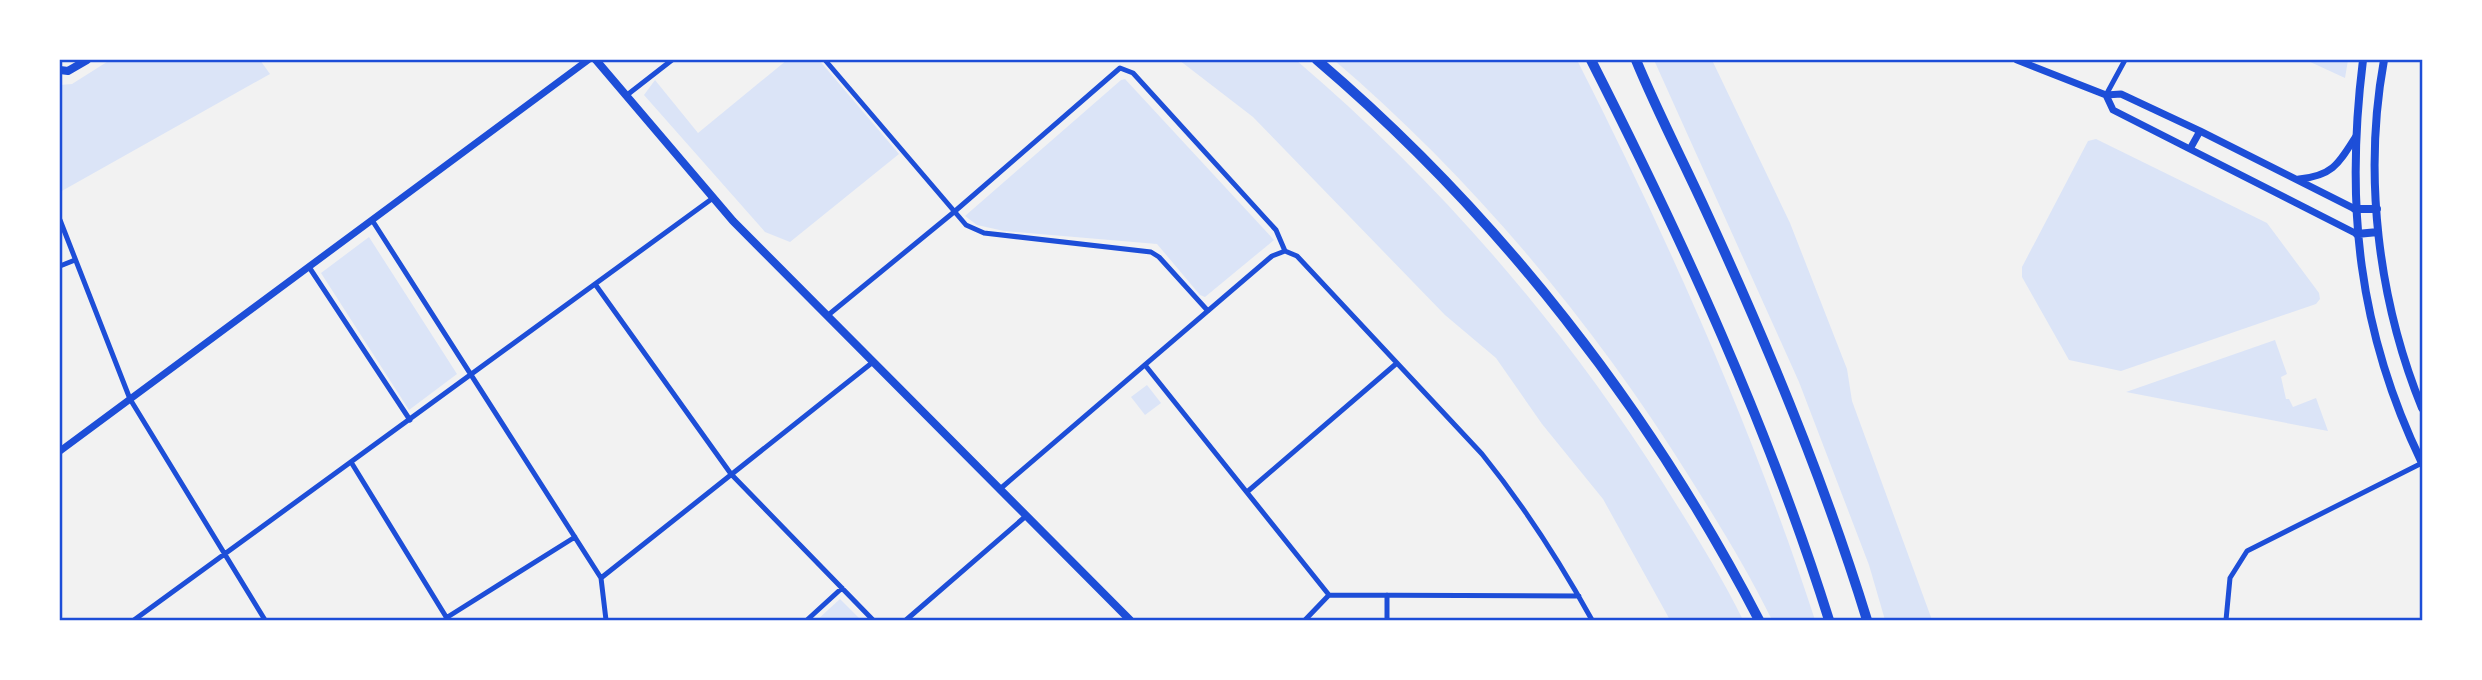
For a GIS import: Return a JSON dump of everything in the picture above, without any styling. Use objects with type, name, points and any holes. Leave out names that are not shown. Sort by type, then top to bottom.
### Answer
[{"type":"highway","points":[[1317,60],[1426,160],[1550,300],[1651,436],[1729,563],[1759,621]]},
{"type":"highway","points":[[1591,60],[1647,169],[1735,363],[1784,489],[1829,621]]},
{"type":"highway","points":[[1634,60],[1705,209],[1778,377],[1832,513],[1867,621]]},
{"type":"main road","points":[[60,70],[68,71],[87,60]]},
{"type":"main road","points":[[596,60],[733,221],[1130,621]]},
{"type":"main road","points":[[2362,60],[2356,136],[2355,209],[2363,281],[2378,345],[2393,392],[2422,463]]},
{"type":"main road","points":[[2384,60],[2376,135],[2378,232],[2397,333],[2423,408]]},
{"type":"main road","points":[[2355,209],[2376,209]]},
{"type":"main road","points":[[2357,234],[2378,232]]},
{"type":"street","points":[[60,452],[588,60]]},
{"type":"street","points":[[626,96],[672,60]]},
{"type":"street","points":[[825,60],[966,225],[985,233],[1151,252],[1159,257],[1208,311]]},
{"type":"street","points":[[2017,60],[2106,95],[2121,94],[2355,209]]},
{"type":"street","points":[[2106,95],[2124,60]]},
{"type":"street","points":[[827,316],[954,212],[1120,68],[1133,73],[1276,230],[1285,251]]},
{"type":"street","points":[[2106,95],[2113,110],[2357,234]]},
{"type":"street","points":[[2190,149],[2200,131]]},
{"type":"street","points":[[2297,180],[2315,178],[2332,169],[2356,136]]},
{"type":"street","points":[[134,621],[713,198]]},
{"type":"street","points":[[60,220],[130,399],[265,621]]},
{"type":"street","points":[[372,220],[601,578],[606,621]]},
{"type":"street","points":[[1000,489],[1272,256],[1285,251],[1297,256],[1482,454],[1542,534],[1592,621]]},
{"type":"street","points":[[60,266],[75,261]]},
{"type":"street","points":[[309,267],[410,419]]},
{"type":"street","points":[[594,284],[731,474],[873,621]]},
{"type":"street","points":[[601,578],[873,362]]},
{"type":"street","points":[[1247,492],[1397,363]]},
{"type":"street","points":[[1145,365],[1329,595]]},
{"type":"street","points":[[351,463],[447,619],[575,537]]},
{"type":"street","points":[[2226,621],[2227,592],[2234,570],[2242,557],[2254,546],[2422,463]]},
{"type":"street","points":[[906,621],[1026,516]]},
{"type":"street","points":[[807,621],[842,588]]},
{"type":"street","points":[[1305,621],[1329,595],[1579,596]]},
{"type":"street","points":[[1387,595],[1387,621]]},
{"type":"shaded area","points":[[110,60],[260,60],[270,74],[60,192],[60,85],[72,84]]},
{"type":"shaded area","points":[[787,60],[819,60],[899,154],[790,242],[765,232],[644,95],[655,80],[698,133]]},
{"type":"shaded area","points":[[1179,60],[1296,60],[1399,155],[1495,258],[1583,367],[1663,483],[1743,620],[1670,620],[1603,499],[1542,424],[1496,358],[1445,315],[1253,117]]},
{"type":"shaded area","points":[[1334,60],[1577,60],[1644,197],[1707,336],[1764,477],[1815,620],[1772,620],[1722,530],[1653,420],[1571,309],[1482,203],[1435,154]]},
{"type":"shaded area","points":[[1654,60],[1712,60],[1790,223],[1847,369],[1852,401],[1932,620],[1885,620],[1869,565],[1799,382]]},
{"type":"shaded area","points":[[2306,60],[2348,60],[2345,78]]},
{"type":"shaded area","points":[[1125,79],[1274,240],[1205,297],[1200,295],[1157,244],[1004,231],[977,225],[965,216]]},
{"type":"shaded area","points":[[2096,139],[2267,223],[2319,293],[2320,299],[2316,304],[2121,371],[2069,360],[2022,277],[2022,267],[2088,141]]},
{"type":"shaded area","points":[[369,237],[457,374],[409,410],[321,273]]},
{"type":"shaded area","points":[[2275,340],[2287,374],[2281,377],[2286,399],[2289,399],[2293,407],[2316,398],[2328,431],[2126,392]]},
{"type":"shaded area","points":[[1147,385],[1161,403],[1145,415],[1131,397]]},
{"type":"shaded area","points":[[840,599],[861,620],[817,620]]}]
